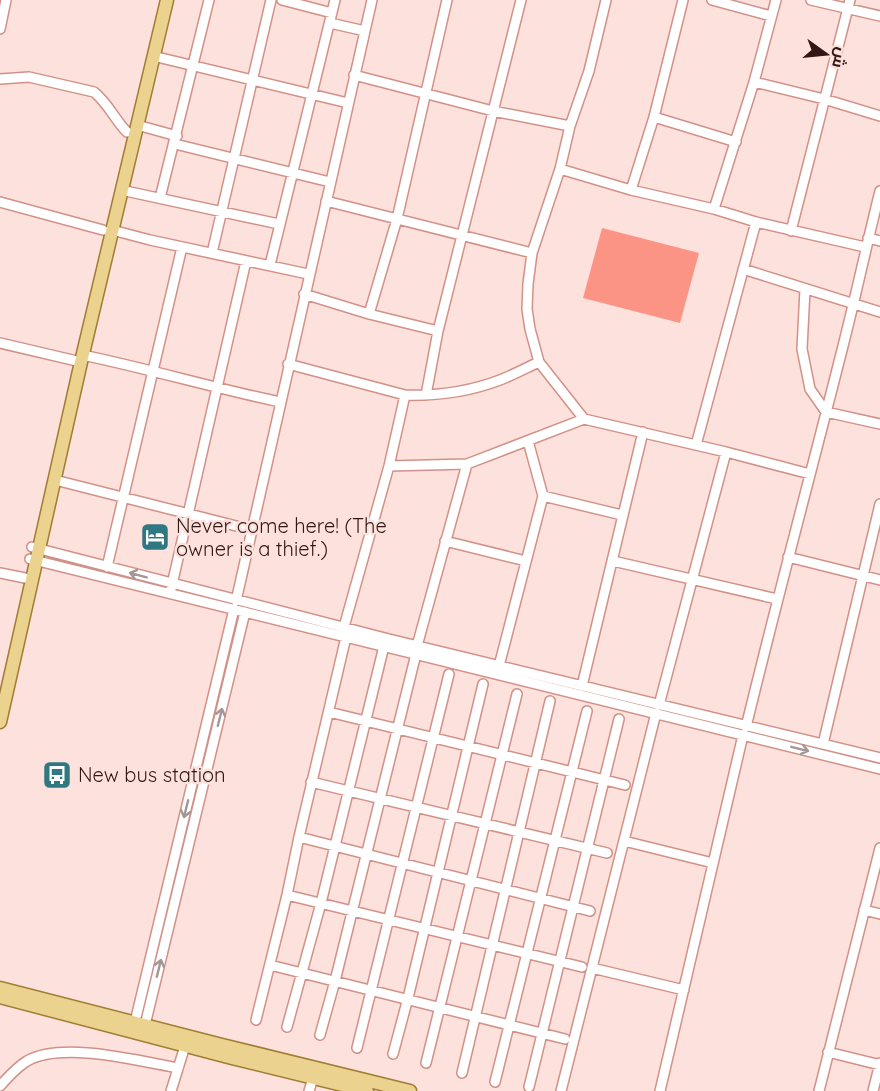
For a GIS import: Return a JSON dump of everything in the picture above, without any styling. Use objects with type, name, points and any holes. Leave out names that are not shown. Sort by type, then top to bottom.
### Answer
[{"type":"main road","points":[[0,722],[35,554],[132,129],[159,0]]},
{"type":"main road","points":[[108,230],[121,190],[132,129],[167,0]]},
{"type":"main road","points":[[0,687],[26,579],[55,480],[79,359]]},
{"type":"main road","points":[[0,988],[406,1090]]},
{"type":"main road","points":[[0,997],[367,1091]]},
{"type":"street","points":[[1,24],[6,0]]},
{"type":"street","points":[[160,198],[209,0]]},
{"type":"street","points":[[212,253],[271,0]]},
{"type":"street","points":[[282,0],[332,13]]},
{"type":"street","points":[[270,266],[336,0]]},
{"type":"street","points":[[140,1024],[372,0]]},
{"type":"street","points":[[369,314],[397,219],[447,0]]},
{"type":"street","points":[[426,395],[438,331],[521,0]]},
{"type":"street","points":[[584,419],[539,362],[527,309],[528,284],[532,254],[589,71],[606,0]]},
{"type":"street","points":[[631,190],[654,117],[683,0]]},
{"type":"street","points":[[712,0],[771,16]]},
{"type":"street","points":[[714,209],[754,82],[776,0]]},
{"type":"street","points":[[811,0],[849,4],[880,16]]},
{"type":"street","points":[[791,231],[849,4]]},
{"type":"street","points":[[330,23],[365,31]]},
{"type":"street","points":[[153,56],[348,103]]},
{"type":"street","points":[[354,75],[493,111],[570,126]]},
{"type":"street","points":[[0,79],[29,77],[94,92],[102,98],[119,123],[132,129],[330,182]]},
{"type":"street","points":[[754,82],[824,99],[880,116]]},
{"type":"street","points":[[654,117],[736,142]]},
{"type":"street","points":[[560,169],[631,190],[714,209],[791,231],[866,243],[880,242]]},
{"type":"street","points":[[121,190],[279,225]]},
{"type":"street","points":[[660,1091],[777,599],[880,191]]},
{"type":"street","points":[[326,201],[532,254]]},
{"type":"street","points":[[0,202],[108,230],[309,274]]},
{"type":"street","points":[[696,445],[756,222]]},
{"type":"street","points":[[107,567],[182,247]]},
{"type":"street","points":[[171,588],[246,261]]},
{"type":"street","points":[[743,269],[880,312]]},
{"type":"street","points":[[805,289],[802,349],[810,389],[826,412],[880,424]]},
{"type":"street","points":[[304,294],[369,314],[438,331]]},
{"type":"street","points":[[0,343],[79,359],[152,370],[216,389],[280,402]]},
{"type":"street","points":[[288,364],[405,395],[426,395],[499,381],[539,362]]},
{"type":"street","points":[[255,1020],[287,895],[345,632],[389,466],[405,395]]},
{"type":"street","points":[[389,466],[467,464],[584,419],[810,474]]},
{"type":"street","points":[[582,686],[643,432]]},
{"type":"street","points":[[498,666],[543,496],[528,441]]},
{"type":"street","points":[[561,1091],[587,968],[624,841],[726,452]]},
{"type":"street","points":[[320,1035],[445,541],[467,464]]},
{"type":"street","points":[[55,480],[252,530]]},
{"type":"street","points":[[543,496],[622,515]]},
{"type":"street","points":[[823,744],[880,504]]},
{"type":"street","points":[[445,541],[526,561]]},
{"type":"street","points":[[35,554],[107,567],[171,588]]},
{"type":"street","points":[[35,554],[745,731],[880,769]]},
{"type":"street","points":[[788,557],[880,580]]},
{"type":"street","points":[[613,561],[777,599]]},
{"type":"street","points":[[0,573],[26,579]]},
{"type":"street","points":[[235,605],[245,612],[345,632],[384,646],[498,666],[538,680],[582,686],[658,709]]},
{"type":"street","points":[[140,1024],[214,742],[245,612]]},
{"type":"street","points":[[287,1027],[321,903],[384,646]]},
{"type":"street","points":[[357,1048],[449,674]]},
{"type":"street","points":[[393,1054],[483,684]]},
{"type":"street","points":[[426,1063],[517,694]]},
{"type":"street","points":[[462,1073],[550,701]]},
{"type":"street","points":[[495,1082],[586,711]]},
{"type":"street","points":[[329,712],[434,736],[625,785]]},
{"type":"street","points":[[529,1087],[619,719]]},
{"type":"street","points":[[745,731],[823,744],[880,758]]},
{"type":"street","points":[[203,739],[214,742]]},
{"type":"street","points":[[311,782],[607,853]]},
{"type":"street","points":[[299,837],[590,911]]},
{"type":"street","points":[[624,841],[713,863]]},
{"type":"street","points":[[819,1091],[880,848]]},
{"type":"street","points":[[287,895],[684,990]]},
{"type":"street","points":[[864,910],[880,914]]},
{"type":"street","points":[[270,965],[565,1039]]},
{"type":"street","points":[[171,1091],[185,1046]]},
{"type":"street","points":[[0,1086],[27,1061],[53,1053],[73,1052],[120,1057],[178,1068]]},
{"type":"street","points":[[828,1052],[880,1064],[873,1091]]},
{"type":"street","points":[[309,1091],[313,1078]]},
{"type":"shaded area","points":[[602,228],[699,253],[680,323],[583,298]]},
{"type":"place","name":"Never come here! (The owner is a thief.)","points":[[155,537]]},
{"type":"place","name":"New bus station","points":[[57,775]]}]
